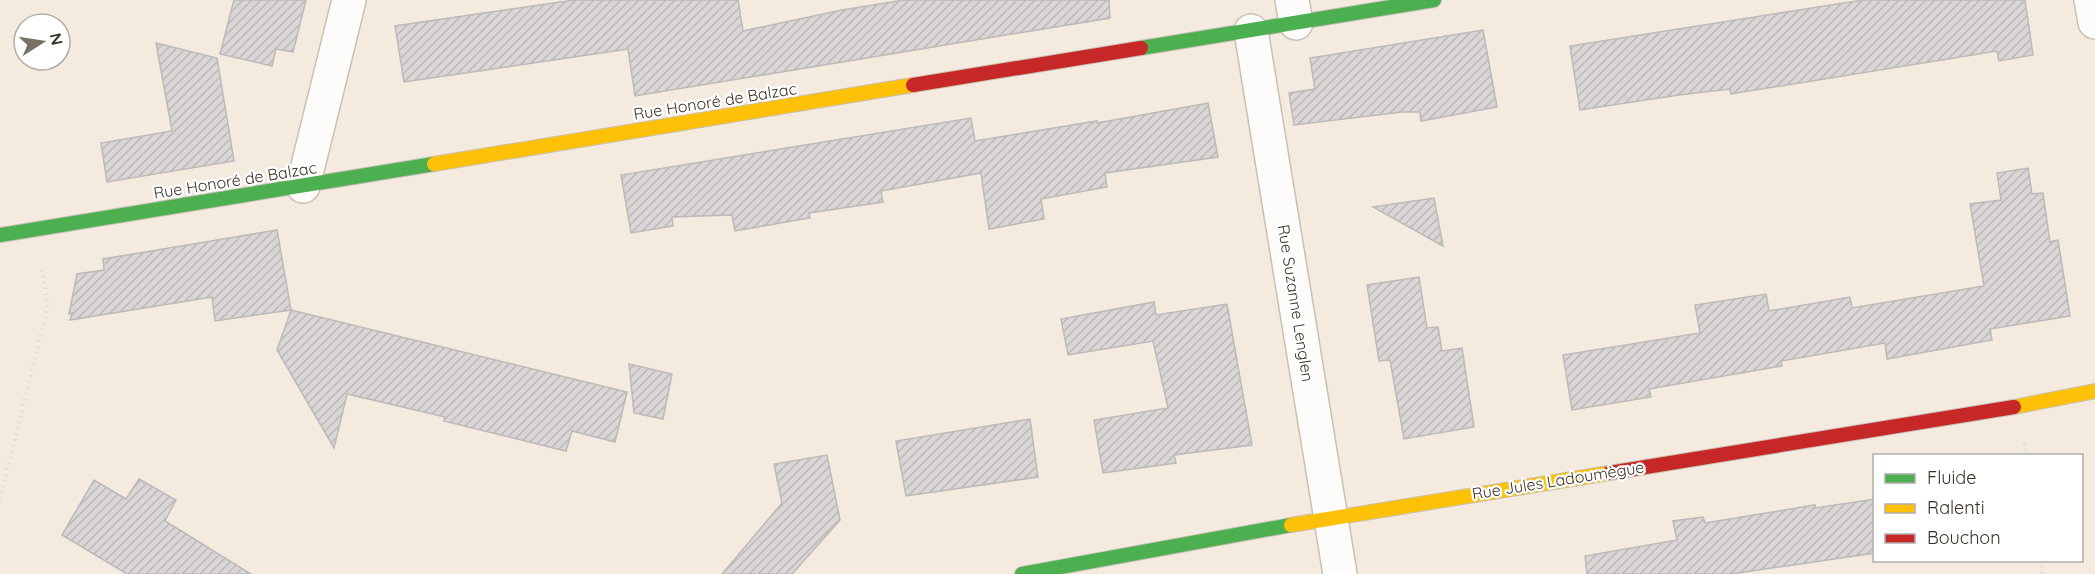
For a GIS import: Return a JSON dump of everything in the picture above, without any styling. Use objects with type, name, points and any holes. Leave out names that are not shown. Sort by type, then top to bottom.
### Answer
[{"type":"street","points":[[303,186],[349,0]]},
{"type":"street","name":"Rue Honoré de Balzac","points":[[0,235],[1251,32],[1294,11],[1434,0]]},
{"type":"street","points":[[2091,0],[2095,22]]},
{"type":"street","name":"Rue Suzanne Lenglen","points":[[1251,32],[1340,574]]},
{"type":"street","name":"Rue Jules Ladoumègue","points":[[1022,574],[1330,518],[2080,396],[2095,391]]},
{"type":"path","points":[[0,499],[48,305],[34,229]]},
{"type":"building","points":[[234,0],[306,0],[293,52],[276,49],[272,66],[220,54]]},
{"type":"building","points":[[574,0],[738,0],[743,31],[842,10],[904,0],[1109,0],[1110,18],[635,96],[628,49],[404,82],[395,26]]},
{"type":"building","points":[[1863,0],[2025,0],[2033,55],[1999,61],[1997,51],[1731,94],[1730,89],[1580,110],[1570,46]]},
{"type":"building","points":[[1483,30],[1497,107],[1421,121],[1420,112],[1402,112],[1294,125],[1289,93],[1315,89],[1310,58]]},
{"type":"building","points":[[156,43],[217,58],[234,161],[107,182],[101,143],[172,131]]},
{"type":"building","points":[[1208,103],[1218,157],[1105,173],[1107,187],[1041,199],[1044,219],[989,229],[981,173],[881,191],[883,202],[809,213],[810,218],[735,231],[732,215],[672,217],[673,226],[631,233],[621,175],[971,118],[975,141],[1097,121],[1097,123]]},
{"type":"building","points":[[2028,168],[2032,194],[2043,193],[2050,242],[2058,240],[2070,316],[1990,329],[1992,340],[1887,359],[1885,343],[1781,361],[1782,366],[1649,389],[1651,397],[1572,410],[1563,355],[1700,333],[1695,305],[1766,294],[1769,311],[1850,297],[1852,308],[1984,286],[1970,204],[2001,200],[1997,173]]},
{"type":"building","points":[[1434,198],[1443,246],[1373,207]]},
{"type":"building","points":[[277,230],[291,310],[215,321],[212,297],[70,320],[72,313],[69,314],[77,274],[104,270],[103,259]]},
{"type":"building","points":[[1419,277],[1427,328],[1438,327],[1442,351],[1462,348],[1474,427],[1404,439],[1390,360],[1379,361],[1367,285]]},
{"type":"building","points":[[1154,302],[1156,315],[1227,304],[1252,445],[1174,455],[1176,463],[1103,473],[1094,420],[1168,408],[1153,341],[1068,355],[1061,319]]},
{"type":"building","points":[[291,310],[627,392],[615,442],[572,431],[566,451],[444,421],[445,417],[347,394],[334,448],[277,350]]},
{"type":"building","points":[[629,364],[672,374],[663,419],[634,413]]},
{"type":"building","points":[[1030,419],[1038,477],[906,496],[896,441]]},
{"type":"building","points":[[827,455],[840,520],[792,574],[722,574],[782,503],[774,464]]},
{"type":"building","points":[[139,479],[176,500],[165,521],[251,574],[127,574],[62,535],[94,480],[126,499]]},
{"type":"building","points":[[1873,499],[1873,553],[1731,574],[1587,574],[1585,556],[1677,540],[1673,521],[1703,517],[1705,523],[1815,505],[1815,508]]},
{"type":"traffic: fast","points":[[1141,48],[1434,0]]},
{"type":"traffic: fast","points":[[0,235],[434,164]]},
{"type":"traffic: fast","points":[[1022,574],[1291,525]]},
{"type":"traffic: slow","points":[[434,164],[913,85]]},
{"type":"traffic: slow","points":[[2014,407],[2095,391]]},
{"type":"traffic: slow","points":[[1291,525],[1609,473]]},
{"type":"traffic: jam","points":[[913,85],[1141,48]]},
{"type":"traffic: jam","points":[[1609,473],[2014,407]]}]
